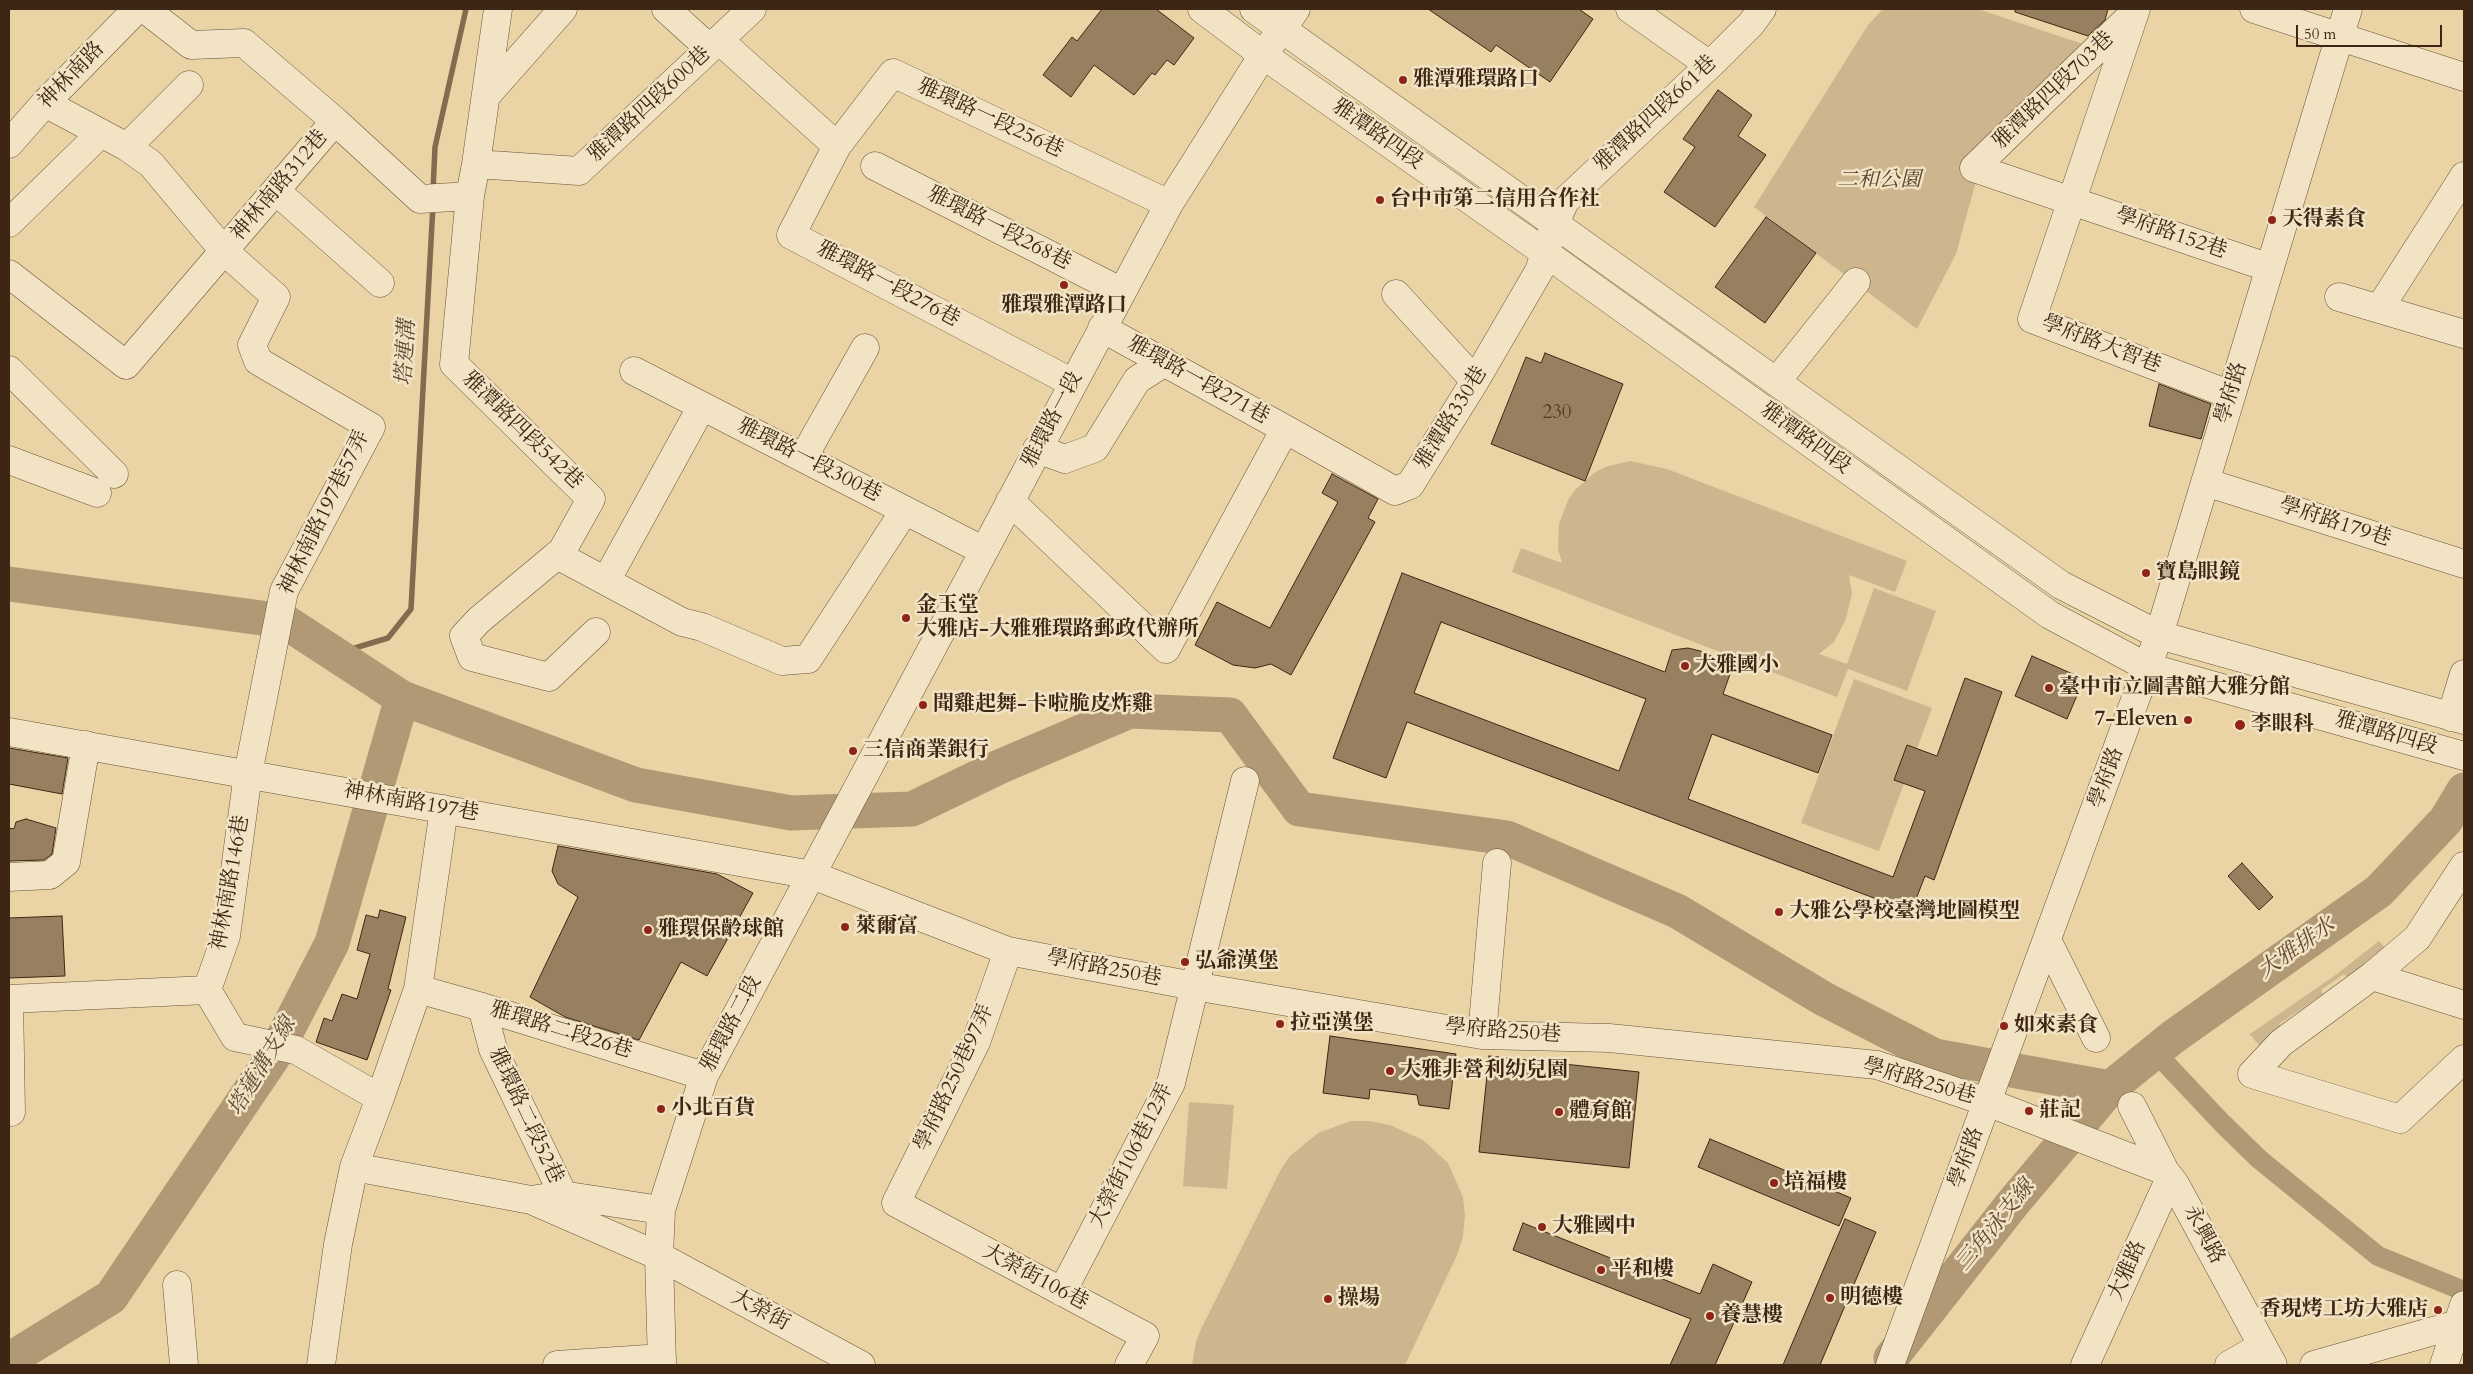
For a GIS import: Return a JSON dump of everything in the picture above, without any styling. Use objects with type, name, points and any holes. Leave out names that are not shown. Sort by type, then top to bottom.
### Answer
[{"type":"street","name":"神林南路","points":[[9,144],[45,103],[136,9]]},
{"type":"street","name":"神林南路312巷","points":[[145,9],[191,45],[244,43],[335,121],[420,198],[470,196]]},
{"type":"street","name":"雅潭路四段542巷","points":[[498,9],[470,196],[454,364],[591,499],[562,551],[478,620],[464,636],[472,657],[550,677],[596,632]]},
{"type":"street","points":[[486,96],[563,9]]},
{"type":"street","points":[[666,9],[714,44],[837,146]]},
{"type":"street","name":"雅潭路四段600巷","points":[[476,164],[580,171],[752,9]]},
{"type":"street","name":"雅潭路四段","points":[[1202,9],[1263,55],[1544,252],[2050,616],[2147,667],[2456,753]]},
{"type":"street","name":"雅潭路四段","points":[[1254,9],[1288,19],[1555,223],[2061,585],[2159,635],[2460,719]]},
{"type":"street","points":[[1630,9],[1708,64]]},
{"type":"street","name":"雅潭路四段661巷","points":[[1555,223],[1565,201],[1751,24],[1762,9]]},
{"type":"street","points":[[2254,9],[2464,77]]},
{"type":"street","name":"學府路","points":[[1890,1365],[2159,635],[2348,9]]},
{"type":"street","name":"雅潭路四段703巷","points":[[2072,200],[1974,168],[2135,11]]},
{"type":"street","name":"學府路大智巷","points":[[2135,11],[2032,319],[2232,395]]},
{"type":"street","name":"雅環路一段","points":[[829,842],[1169,204],[1263,55],[1288,19]]},
{"type":"street","name":"雅環路一段256巷","points":[[837,146],[893,74],[1169,204]]},
{"type":"street","points":[[127,147],[189,85]]},
{"type":"street","points":[[45,103],[127,147],[151,164],[224,251]]},
{"type":"street","name":"神林南路312巷","points":[[9,274],[126,365],[335,121]]},
{"type":"street","points":[[9,223],[101,133]]},
{"type":"street","name":"雅環路一段276巷","points":[[837,146],[791,234],[1073,383]]},
{"type":"street","name":"雅環路一段268巷","points":[[876,166],[1122,292]]},
{"type":"street","points":[[2380,309],[2464,176]]},
{"type":"street","points":[[276,191],[380,283]]},
{"type":"street","name":"學府路152巷","points":[[2072,200],[2270,268]]},
{"type":"street","name":"雅潭路330巷","points":[[1285,429],[1395,490],[1410,485],[1475,381],[1539,271],[1555,223]]},
{"type":"street","name":"神林南路197巷57弄","points":[[224,251],[276,297],[252,345],[258,361],[371,427],[284,591],[248,774]]},
{"type":"street","points":[[1776,382],[1856,282]]},
{"type":"street","points":[[1396,294],[1475,381]]},
{"type":"street","points":[[2339,297],[2464,334]]},
{"type":"street","name":"雅環路一段271巷","points":[[1010,501],[1166,649],[1285,429],[1102,328]]},
{"type":"street","points":[[803,458],[865,348]]},
{"type":"street","points":[[1038,449],[1065,459],[1095,448],[1137,380],[1164,362]]},
{"type":"street","points":[[9,370],[105,484],[9,460]]},
{"type":"street","name":"雅環路一段300巷","points":[[634,371],[984,551]]},
{"type":"street","points":[[606,580],[702,406]]},
{"type":"street","name":"學府路179巷","points":[[2205,482],[2464,564]]},
{"type":"street","points":[[557,555],[682,622],[702,627],[782,661],[808,659],[905,510]]},
{"type":"street","points":[[2460,719],[2464,674]]},
{"type":"street","name":"神林南路197巷","points":[[9,732],[812,875]]},
{"type":"street","points":[[9,877],[50,875],[66,862],[86,745]]},
{"type":"street","name":"神林南路146巷","points":[[207,990],[226,936],[248,774]]},
{"type":"street","name":"大榮街106巷12弄","points":[[1062,1292],[1171,1083],[1245,781]]},
{"type":"street","points":[[321,1365],[338,1244],[354,1167],[418,989],[444,809]]},
{"type":"street","name":"雅環路二段","points":[[662,1362],[659,1256],[661,1210],[704,1076],[829,842]]},
{"type":"street","points":[[1482,1035],[1497,863]]},
{"type":"street","points":[[2464,866],[2417,938],[2372,976],[2281,1043],[2252,1074],[2400,1118],[2464,1059]]},
{"type":"street","name":"學府路250巷","points":[[812,875],[1008,951],[1194,986],[1482,1035],[1610,1038],[1877,1065],[1995,1080],[2071,1134],[2168,1174]]},
{"type":"street","points":[[2047,940],[2096,1038]]},
{"type":"street","name":"學府路250巷97弄","points":[[896,1203],[976,1042],[1008,951]]},
{"type":"street","points":[[2372,976],[2464,1005]]},
{"type":"street","name":"雅環路二段26巷","points":[[418,989],[704,1076]]},
{"type":"street","points":[[11,1112],[9,999],[207,990],[235,1036],[257,1043],[296,1050],[380,1098]]},
{"type":"street","name":"雅環路二段52巷","points":[[482,1007],[493,1049],[569,1207]]},
{"type":"street","name":"永興路","points":[[2132,1106],[2268,1356]]},
{"type":"street","name":"雅環路二段52巷","points":[[354,1167],[569,1207],[661,1210]]},
{"type":"street","name":"大雅路","points":[[2085,1365],[2168,1174]]},
{"type":"street","name":"大榮街106巷","points":[[896,1203],[1145,1336],[1129,1365]]},
{"type":"street","points":[[569,1207],[659,1256]]},
{"type":"street","name":"大榮街","points":[[659,1256],[860,1365]]},
{"type":"street","points":[[177,1285],[184,1365]]},
{"type":"street","points":[[2314,1365],[2462,1318]]},
{"type":"street","points":[[2444,1365],[2462,1318]]},
{"type":"street","points":[[2229,1365],[2268,1356]]},
{"type":"street","points":[[557,1365],[662,1362]]},
{"type":"green space","name":"二和公園","points":[[1883,9],[1978,9],[2092,47],[1984,152],[1956,254],[1917,329],[1754,207],[1868,25]]},
{"type":"green space","points":[[1630,461],[1667,469],[1907,561],[1895,592],[1849,575],[1852,594],[1846,619],[1834,642],[1819,654],[1847,664],[1874,588],[1936,611],[1907,691],[1848,669],[1837,697],[1512,572],[1521,548],[1562,563],[1558,549],[1559,524],[1568,500],[1575,490],[1594,473],[1605,467]]},
{"type":"green space","points":[[1854,679],[1932,708],[1879,851],[1801,823]]},
{"type":"green space","points":[[2379,941],[2392,956],[2355,986],[2344,974],[2321,990],[2323,994],[2279,1024],[2287,1036],[2264,1052],[2250,1034],[2337,974]]},
{"type":"green space","points":[[1189,1102],[1234,1105],[1227,1189],[1183,1186]]},
{"type":"green space","points":[[1351,1121],[1370,1121],[1390,1125],[1423,1140],[1448,1163],[1463,1197],[1465,1215],[1463,1236],[1458,1253],[1405,1365],[1192,1365],[1196,1342],[1201,1329],[1281,1169],[1290,1156],[1318,1133]]},
{"type":"building","points":[[1102,9],[1156,9],[1194,38],[1174,65],[1167,60],[1155,75],[1152,73],[1134,95],[1094,65],[1071,97],[1043,75],[1072,37],[1077,41]]},
{"type":"building","points":[[1428,9],[1579,9],[1593,19],[1550,82],[1496,45],[1491,52]]},
{"type":"building","points":[[2015,9],[2108,9],[2105,20],[2088,36],[2015,12]]},
{"type":"building","points":[[1718,90],[1752,115],[1738,136],[1766,155],[1715,227],[1664,192],[1695,147],[1683,139]]},
{"type":"building","points":[[1766,217],[1816,253],[1765,323],[1715,287]]},
{"type":"building","points":[[1545,353],[1623,384],[1585,481],[1491,444],[1526,357],[1541,363]]},
{"type":"building","points":[[2159,384],[2211,404],[2201,439],[2149,426]]},
{"type":"building","points":[[1332,474],[1378,499],[1368,518],[1375,522],[1291,675],[1271,664],[1255,668],[1233,665],[1195,645],[1217,602],[1270,628],[1338,502],[1322,493]]},
{"type":"building","points":[[1402,573],[1665,672],[1672,650],[1688,648],[1704,652],[1719,660],[1730,674],[1723,694],[1832,735],[1818,773],[1712,734],[1688,799],[1893,877],[1925,791],[1894,780],[1907,745],[1937,756],[1965,678],[2002,692],[1934,880],[1925,876],[1911,912],[1407,722],[1386,778],[1333,758]],"holes":[[[1441,622],[1646,699],[1619,771],[1414,693]]]},
{"type":"building","name":"臺中市立圖書館大雅分館","points":[[2032,656],[2084,679],[2067,719],[2015,696]]},
{"type":"building","points":[[9,748],[68,758],[62,794],[9,784]]},
{"type":"building","points":[[26,819],[56,828],[52,854],[44,860],[9,861],[9,828],[14,829],[16,822]]},
{"type":"building","name":"雅環保齡球館","points":[[558,846],[717,874],[753,893],[707,976],[681,962],[639,1040],[565,1017],[530,997],[578,897],[558,884],[552,871]]},
{"type":"building","points":[[2242,863],[2273,897],[2259,910],[2228,876]]},
{"type":"building","points":[[380,910],[406,917],[388,989],[391,990],[367,1060],[316,1042],[324,1018],[332,1021],[342,994],[357,999],[370,954],[357,950],[366,915],[378,918]]},
{"type":"building","points":[[62,916],[65,976],[9,978],[9,918]]},
{"type":"building","name":"大雅非營利幼兒園","points":[[1330,1036],[1456,1054],[1449,1109],[1419,1105],[1417,1095],[1370,1089],[1369,1099],[1323,1093]]},
{"type":"building","name":"體育館","points":[[1489,1056],[1639,1072],[1629,1168],[1479,1152]]},
{"type":"building","name":"培福樓","points":[[1710,1139],[1851,1198],[1839,1226],[1698,1167]]},
{"type":"building","name":"明德樓","points":[[1845,1219],[1876,1232],[1820,1365],[1783,1365]]},
{"type":"building","points":[[1523,1223],[1700,1294],[1713,1264],[1752,1282],[1715,1365],[1670,1365],[1691,1319],[1513,1250]]},
{"type":"waterway","name":"塔連溝","points":[[433,191],[435,147],[466,9]]},
{"type":"waterway","name":"塔連溝","points":[[335,654],[388,638],[411,609],[433,205]]},
{"type":"waterway","points":[[9,584],[284,621],[402,698],[636,785],[791,813],[912,809],[999,767],[1130,711],[1230,715],[1299,809],[1507,838],[1677,911],[1824,999],[1935,1056],[2110,1088]]},
{"type":"waterway","name":"塔蓮溝支線","points":[[9,1360],[111,1297],[275,1054],[332,943],[402,698]]},
{"type":"waterway","name":"大雅排水","points":[[1891,1358],[2013,1203],[2110,1088],[2173,1037],[2379,891],[2446,820],[2464,790]]},
{"type":"waterway","points":[[2155,1052],[2259,1159],[2378,1256],[2464,1291]]},
{"type":"place","name":"雅潭雅環路口","points":[[1403,80]]},
{"type":"place","name":"台中市第二信用合作社","points":[[1380,200]]},
{"type":"place","name":"天得素食","points":[[2272,220]]},
{"type":"place","name":"雅環雅潭路口","points":[[1064,285]]},
{"type":"place","name":"寶島眼鏡","points":[[2146,573]]},
{"type":"place","name":"金玉堂 大雅店-大雅雅環路郵政代辦所","points":[[906,618]]},
{"type":"place","name":"大雅國小","points":[[1685,666]]},
{"type":"place","name":"臺中市立圖書館大雅分館","points":[[2049,688]]},
{"type":"place","name":"聞雞起舞-卡啦脆皮炸雞","points":[[923,705]]},
{"type":"place","name":"7-Eleven","points":[[2188,720]]},
{"type":"place","name":"李眼科","points":[[2240,725]]},
{"type":"place","name":"三信商業銀行","points":[[853,751]]},
{"type":"place","name":"大雅公學校臺灣地圖模型","points":[[1779,912]]},
{"type":"place","name":"萊爾富","points":[[845,927]]},
{"type":"place","name":"雅環保齡球館","points":[[648,930]]},
{"type":"place","name":"弘爺漢堡","points":[[1185,962]]},
{"type":"place","name":"拉亞漢堡","points":[[1280,1024]]},
{"type":"place","name":"如來素食","points":[[2004,1026]]},
{"type":"place","name":"大雅非營利幼兒園","points":[[1390,1071]]},
{"type":"place","name":"小北百貨","points":[[661,1109]]},
{"type":"place","name":"莊記","points":[[2029,1111]]},
{"type":"place","name":"體育館","points":[[1559,1112]]},
{"type":"place","name":"培福樓","points":[[1774,1183]]},
{"type":"place","name":"大雅國中","points":[[1542,1227]]},
{"type":"place","name":"平和樓","points":[[1601,1270]]},
{"type":"place","name":"明德樓","points":[[1830,1298]]},
{"type":"place","name":"操場","points":[[1328,1299]]},
{"type":"place","name":"香現烤工坊大雅店","points":[[2438,1310]]},
{"type":"place","name":"養慧樓","points":[[1710,1316]]},
{"type":"water label","name":"三角泳支線","points":[[1996,1226]]}]
